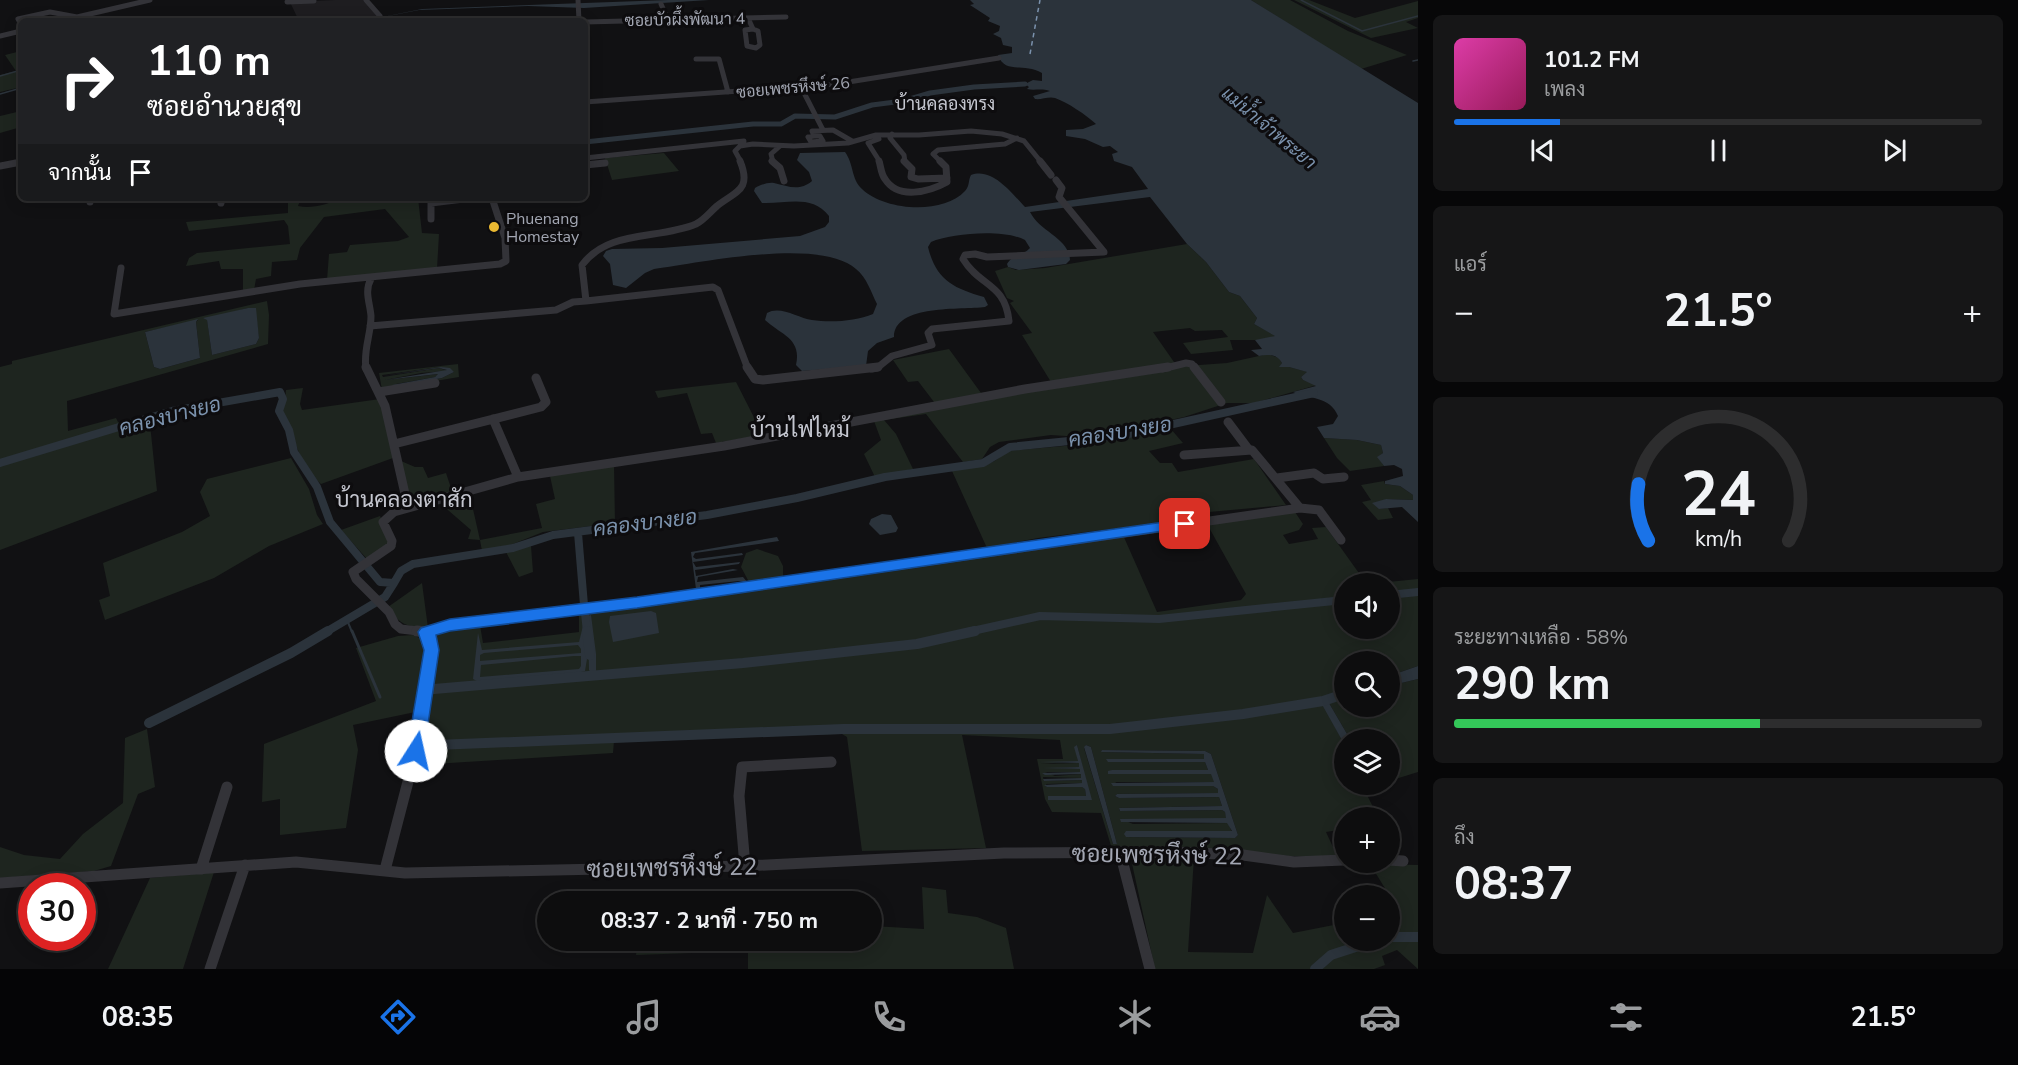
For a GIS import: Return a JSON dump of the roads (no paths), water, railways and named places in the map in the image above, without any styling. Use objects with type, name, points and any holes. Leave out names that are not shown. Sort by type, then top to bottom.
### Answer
[{"type":"street","points":[[21,18],[52,9],[61,16],[78,17],[150,0]]},
{"type":"street","points":[[287,2],[320,0]]},
{"type":"street","points":[[366,0],[380,16]]},
{"type":"street","points":[[661,4],[668,20]]},
{"type":"street","points":[[748,18],[753,29]]},
{"type":"street","name":"ซอยบัวผึ้งพัฒนา 4","points":[[588,22],[786,18]]},
{"type":"street","points":[[0,36],[18,32]]},
{"type":"street","points":[[696,59],[719,58],[728,92]]},
{"type":"street","name":"ซอยเพชรหึงษ์ 26","points":[[588,102],[801,87],[892,76],[999,58]]},
{"type":"street","points":[[801,87],[823,130]]},
{"type":"street","points":[[814,136],[812,130],[836,129],[852,141]]},
{"type":"street","points":[[370,326],[556,310],[573,302],[586,301],[713,287],[718,290],[750,374],[755,379],[824,375],[878,368],[892,356],[929,347],[933,343],[928,333],[932,329],[1009,321],[1002,294],[970,271],[963,259],[965,255],[987,257],[1104,251],[1068,210],[1059,197],[1062,188],[1029,145],[1017,138],[971,131],[866,136],[852,141],[780,146],[753,144],[736,148],[735,151],[747,173],[747,183],[738,194],[707,213],[696,224],[608,244],[589,256],[582,265],[586,301]]},
{"type":"street","points":[[891,136],[904,155],[904,161],[912,169],[911,174],[914,178],[947,178]]},
{"type":"street","points":[[891,136],[868,143],[880,164],[883,177],[889,183],[906,191],[923,192],[937,189],[946,182],[945,167],[934,156],[935,152],[1005,144],[1017,138]]},
{"type":"street","points":[[588,158],[747,140]]},
{"type":"street","points":[[780,146],[771,154],[772,162],[780,168],[784,181]]},
{"type":"street","points":[[0,166],[18,163]]},
{"type":"street","points":[[588,165],[605,163]]},
{"type":"street","points":[[431,219],[431,203],[447,201]]},
{"type":"street","points":[[121,268],[114,314],[313,283],[355,278],[371,279],[504,263],[506,261],[505,238],[493,201]]},
{"type":"street","points":[[371,279],[367,286],[371,307],[364,356],[367,372],[385,406],[408,507]]},
{"type":"street","points":[[1221,402],[1192,364],[1186,363],[1150,371],[1025,388],[724,446],[519,477],[408,507],[389,515],[383,522],[392,541],[390,546],[353,572],[356,579],[382,605],[395,624],[401,628],[426,632],[450,625],[637,603],[1300,508],[1319,510],[1341,540]]},
{"type":"street","points":[[394,444],[545,404],[536,378]]},
{"type":"street","points":[[379,392],[435,382]]},
{"type":"street","points":[[493,419],[519,477]]},
{"type":"street","points":[[1228,422],[1249,450]]},
{"type":"street","points":[[1184,455],[1249,450],[1256,453],[1300,508]]},
{"type":"street","points":[[1277,478],[1314,473],[1323,478],[1344,477]]},
{"type":"street","points":[[385,870],[416,751],[431,650],[430,637],[426,632]]},
{"type":"street","points":[[745,866],[739,796],[741,767],[831,762]]},
{"type":"street","points":[[201,868],[227,787]]},
{"type":"street","points":[[1120,852],[1150,969]]},
{"type":"street","name":"ซอยเพชรหึงษ์ 22","points":[[0,883],[296,862],[405,873],[478,873],[745,866],[1004,853],[1120,852],[1243,855],[1294,862],[1334,860]]},
{"type":"street","points":[[210,969],[245,865]]},
{"type":"water","points":[[709,0],[584,8],[528,6],[419,10],[378,18],[422,9]]},
{"type":"water","name":"แม่น้ำเจ้าพระยา","points":[[970,0],[1251,0],[1418,103],[1418,522],[1402,507],[1379,509],[1372,503],[1386,499],[1413,500],[1413,495],[1400,486],[1385,484],[1385,481],[1403,476],[1402,469],[1394,465],[1384,466],[1377,457],[1383,453],[1381,445],[1357,440],[1324,438],[1317,427],[1333,424],[1338,416],[1324,401],[1293,392],[1316,386],[1301,377],[1307,372],[1279,367],[1282,363],[1275,356],[1259,356],[1251,350],[1262,349],[1255,340],[1275,336],[1254,324],[1257,318],[1240,296],[1229,292],[1150,197],[1030,212],[1040,225],[1065,246],[1070,260],[1066,264],[1019,270],[1008,267],[1009,261],[1030,248],[1025,240],[1004,234],[952,236],[931,242],[928,247],[931,258],[941,275],[955,286],[984,297],[988,305],[931,311],[905,319],[897,326],[894,337],[877,343],[868,351],[866,366],[802,371],[796,365],[797,356],[793,343],[765,320],[767,313],[778,310],[807,319],[827,321],[851,320],[873,314],[877,304],[866,281],[856,269],[839,260],[816,255],[788,253],[729,258],[654,269],[626,288],[613,285],[610,264],[603,256],[606,251],[612,249],[662,248],[800,236],[825,227],[829,222],[829,216],[815,205],[807,202],[762,203],[754,191],[755,188],[767,183],[798,187],[812,181],[809,172],[797,160],[800,153],[845,152],[856,181],[862,189],[885,202],[899,206],[929,207],[943,204],[955,199],[967,189],[971,175],[979,174],[987,175],[1001,183],[1025,207],[1148,189],[1132,167],[1114,161],[1112,154],[1118,152],[1110,146],[1103,147],[1085,139],[1066,136],[1066,130],[1083,129],[1096,124],[1060,100],[1035,99],[1033,96],[1050,91],[1027,89],[1029,87],[1025,84],[1033,80],[1042,81],[1042,73],[1029,68],[1010,67],[1001,61],[998,55],[1012,53],[1012,47],[1003,45],[1001,38],[993,34],[999,31],[1000,26],[988,21],[990,18],[970,5],[974,4]]},
{"type":"water","points":[[256,308],[259,338],[256,344],[212,355],[207,320],[203,318]]},
{"type":"water","points":[[198,319],[196,322],[200,358],[160,369],[154,367],[145,332]]},
{"type":"water","points":[[441,367],[450,368],[454,372],[442,378],[394,387],[392,385],[435,377],[438,374],[385,380],[447,370],[439,368],[382,376]]},
{"type":"water","points":[[882,514],[891,515],[898,528],[896,532],[880,535],[869,524],[871,519]]},
{"type":"water","points":[[777,537],[779,541],[695,553],[693,557],[696,559],[742,553],[743,555],[693,562],[696,567],[740,562],[695,570],[696,576],[738,570],[698,577],[697,582],[743,577],[748,583],[739,581],[700,585],[700,588],[696,589],[691,552]]},
{"type":"water","points":[[651,611],[656,613],[659,633],[613,642],[610,616]]},
{"type":"water","points":[[591,615],[596,654],[596,673],[592,674],[589,670],[588,616]]},
{"type":"water","points":[[583,626],[587,659],[585,671],[573,674],[477,681],[473,679],[478,633],[482,650],[579,642]],"holes":[[[578,645],[581,653],[480,661],[480,655],[484,653]],[[581,656],[579,669],[480,677],[481,665]]]},
{"type":"water","points":[[1418,666],[1418,679],[1400,683],[1400,672]]},
{"type":"water","points":[[1334,694],[1334,701],[1329,703],[1334,712],[1334,717],[1337,717],[1344,729],[1336,729],[1319,699]]},
{"type":"water","points":[[1077,745],[1092,800],[1048,800],[1048,796],[1086,796],[1085,789],[1082,787],[1047,787],[1044,785],[1082,783],[1082,780],[1044,781],[1043,779],[1081,778],[1081,774],[1045,775],[1042,773],[1080,772],[1080,769],[1042,768],[1079,767],[1079,763],[1039,762],[1078,761],[1074,747]]},
{"type":"water","points":[[1086,745],[1091,747],[1117,844],[1113,844],[1084,747]]},
{"type":"water","points":[[1102,750],[1205,751],[1211,754],[1238,835],[1235,838],[1126,837],[1124,834],[1126,831],[1232,831],[1227,823],[1121,822],[1120,819],[1226,818],[1222,810],[1120,811],[1119,808],[1222,806],[1219,797],[1119,798],[1115,796],[1117,794],[1218,793],[1218,789],[1213,786],[1113,786],[1111,783],[1214,782],[1211,774],[1108,774],[1108,771],[1112,770],[1208,770],[1205,762],[1108,762],[1106,759],[1204,759],[1204,754],[1101,752]]},
{"type":"waterway","points":[[1301,0],[1362,31],[1418,16]]},
{"type":"waterway","points":[[1413,61],[1418,60]]},
{"type":"waterway","points":[[0,76],[18,71]]},
{"type":"waterway","points":[[588,142],[753,124],[781,124],[795,116],[835,117],[872,105],[903,101],[930,93],[974,87],[1025,84]]},
{"type":"waterway","points":[[0,94],[18,89]]},
{"type":"waterway","name":"คลองบางยอ","points":[[0,463],[172,411],[280,392],[283,399],[279,411],[289,430],[294,452],[317,487],[330,522],[380,582],[394,583]]},
{"type":"waterway","name":"คลองบางยอ","points":[[394,583],[401,571],[413,564],[513,548],[553,535],[707,515],[797,498],[885,477],[983,463],[1010,447],[1119,436],[1314,393]]},
{"type":"waterway","points":[[578,533],[584,605]]},
{"type":"waterway","points":[[326,632],[385,597],[394,583]]},
{"type":"waterway","points":[[1400,594],[1418,592]]},
{"type":"waterway","points":[[968,632],[1040,616],[1159,619],[1334,601]]},
{"type":"waterway","points":[[585,613],[587,632]]},
{"type":"waterway","points":[[347,620],[352,632]]},
{"type":"waterway","points":[[149,723],[291,653],[328,631]]},
{"type":"waterway","points":[[352,631],[380,697]]},
{"type":"waterway","points":[[587,631],[590,655]]},
{"type":"waterway","points":[[434,689],[743,663],[917,644],[975,631]]},
{"type":"waterway","points":[[435,745],[843,729],[1110,729],[1243,714],[1334,697]]},
{"type":"waterway","points":[[1400,937],[1418,937]]},
{"type":"waterway","points":[[1315,969],[1331,955],[1343,951]]},
{"type":"place","name":"Phuenang Homestay","points":[[494,227]]},
{"type":"district","name":"บ้านคลองทรง","points":[[945,104]]},
{"type":"district","name":"บ้านไฟไหม้","points":[[800,429]]},
{"type":"district","name":"บ้านคลองตาสัก","points":[[404,499]]}]
